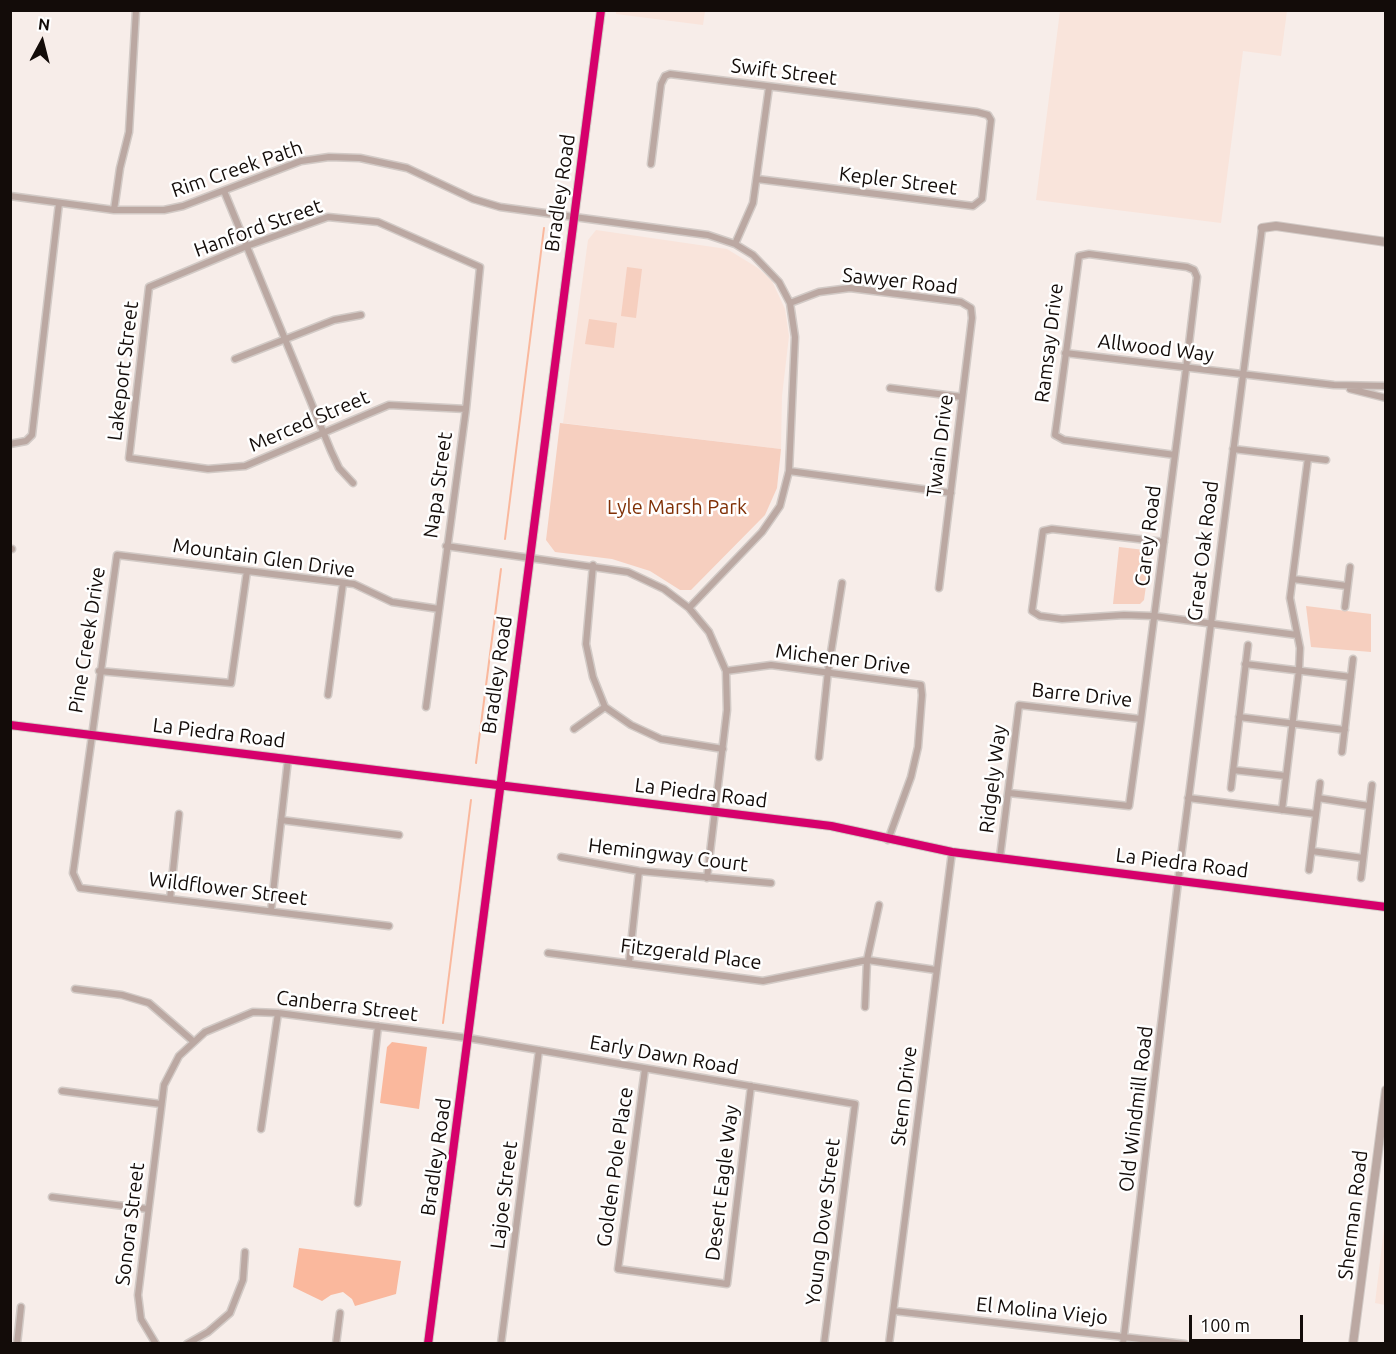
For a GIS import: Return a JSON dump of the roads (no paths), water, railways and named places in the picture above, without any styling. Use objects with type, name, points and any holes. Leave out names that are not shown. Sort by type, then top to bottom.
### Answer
[{"type":"street","points":[[114,210],[120,168],[129,132],[136,10]]},
{"type":"street","name":"Bradley Road","points":[[428,1344],[601,10]]},
{"type":"street","name":"Swift Street","points":[[651,164],[661,84],[665,76],[677,74],[988,115]]},
{"type":"street","points":[[735,244],[753,202],[758,179],[769,87]]},
{"type":"street","name":"Kepler Street","points":[[758,179],[972,206],[982,199],[991,125],[988,115]]},
{"type":"street","name":"Rim Creek Path","points":[[10,196],[114,210],[144,212],[174,209],[301,161],[330,157],[360,158],[407,168],[486,204],[573,218],[708,235],[735,244],[765,265],[779,282],[790,303]]},
{"type":"street","points":[[224,191],[339,468],[353,483]]},
{"type":"street","points":[[10,444],[26,441],[32,435],[59,203]]},
{"type":"street","name":"Hanford Street","points":[[149,287],[247,246],[328,217],[347,217],[378,222],[480,267]]},
{"type":"street","points":[[1262,228],[1276,226],[1386,242]]},
{"type":"street","name":"Great Oak Road","points":[[1178,879],[1262,228]]},
{"type":"street","name":"Ramsay Drive","points":[[1175,455],[1064,440],[1055,435],[1079,256],[1089,254],[1194,270]]},
{"type":"street","name":"Napa Street","points":[[426,707],[466,409],[480,267]]},
{"type":"street","name":"Carey Road","points":[[1009,793],[1129,806],[1186,369],[1197,277],[1194,270]]},
{"type":"street","name":"Lakeport Street","points":[[129,458],[149,287]]},
{"type":"street","name":"Sawyer Road","points":[[790,303],[819,292],[850,288],[961,302],[971,308]]},
{"type":"street","points":[[689,608],[762,532],[780,506],[789,471],[795,337],[790,303]]},
{"type":"street","name":"Twain Drive","points":[[939,588],[972,318],[971,308]]},
{"type":"street","points":[[235,360],[334,320],[361,315]]},
{"type":"street","name":"Allwood Way","points":[[1065,353],[1334,385]]},
{"type":"street","points":[[1334,385],[1386,386]]},
{"type":"street","points":[[1334,385],[1386,398]]},
{"type":"street","points":[[890,388],[962,397]]},
{"type":"street","name":"Merced Street","points":[[129,458],[208,469],[245,466],[388,405],[466,409]]},
{"type":"street","points":[[1233,449],[1326,460]]},
{"type":"street","points":[[1282,810],[1299,670],[1297,635],[1290,598],[1308,458]]},
{"type":"street","points":[[789,471],[951,493]]},
{"type":"street","points":[[1164,542],[1052,528],[1043,531],[1032,611],[1040,616],[1062,619],[1124,615],[1154,616],[1297,635]]},
{"type":"street","points":[[446,546],[593,565],[628,572],[664,589],[689,608],[709,632],[726,671],[727,710],[707,878]]},
{"type":"street","name":"Mountain Glen Drive","points":[[117,555],[354,584],[392,602],[439,609]]},
{"type":"street","name":"Pine Creek Drive","points":[[72,873],[117,555]]},
{"type":"street","points":[[593,565],[586,644],[593,677],[605,707],[631,725],[661,739],[723,749]]},
{"type":"street","points":[[1345,607],[1350,567]]},
{"type":"street","points":[[99,670],[231,683],[247,571]]},
{"type":"street","points":[[1293,579],[1347,586]]},
{"type":"street","points":[[328,695],[343,583]]},
{"type":"street","points":[[819,757],[828,671],[842,584]]},
{"type":"street","points":[[1231,788],[1248,645]]},
{"type":"street","points":[[1342,752],[1353,659]]},
{"type":"street","points":[[1245,664],[1351,677]]},
{"type":"street","name":"Michener Drive","points":[[726,671],[771,665],[921,685],[918,747],[911,777],[888,840]]},
{"type":"street","name":"Barre Drive","points":[[1019,705],[1141,718]]},
{"type":"street","name":"Ridgely Way","points":[[1000,856],[1019,705]]},
{"type":"street","points":[[574,729],[605,707]]},
{"type":"street","points":[[1239,717],[1345,730]]},
{"type":"street","name":"La Piedra Road","points":[[10,725],[831,826],[952,852],[1000,856],[1386,907]]},
{"type":"street","points":[[271,911],[288,759]]},
{"type":"street","points":[[1233,770],[1286,776]]},
{"type":"street","points":[[1309,870],[1320,783]]},
{"type":"street","points":[[1360,878],[1372,785]]},
{"type":"street","points":[[1188,798],[1316,814]]},
{"type":"street","points":[[1318,798],[1370,806]]},
{"type":"street","points":[[170,899],[179,814]]},
{"type":"street","points":[[281,820],[399,835]]},
{"type":"street","points":[[1312,851],[1363,858]]},
{"type":"street","name":"Stern Drive","points":[[889,1344],[952,852]]},
{"type":"street","name":"Hemingway Court","points":[[561,857],[639,872],[771,883]]},
{"type":"street","points":[[629,963],[639,872]]},
{"type":"street","name":"Wildflower Street","points":[[72,873],[80,888],[388,926]]},
{"type":"street","name":"Old Windmill Road","points":[[1124,1340],[1178,879]]},
{"type":"street","points":[[865,1007],[867,960],[879,905]]},
{"type":"street","name":"Fitzgerald Place","points":[[548,953],[763,981],[867,960],[936,970]]},
{"type":"street","points":[[75,989],[122,995],[149,1003],[194,1042]]},
{"type":"street","name":"Canberra Street","points":[[161,1104],[164,1085],[179,1056],[204,1032],[253,1012],[278,1013],[468,1038]]},
{"type":"street","points":[[261,1129],[278,1013]]},
{"type":"street","points":[[358,1203],[378,1026]]},
{"type":"street","name":"Early Dawn Road","points":[[468,1038],[855,1104]]},
{"type":"street","name":"Lajoe Street","points":[[501,1344],[539,1050]]},
{"type":"street","name":"Golden Pole Place","points":[[645,1068],[618,1269],[727,1284]]},
{"type":"street","name":"Desert Eagle Way","points":[[727,1284],[751,1086]]},
{"type":"street","name":"Sherman Road","points":[[1353,1344],[1386,1090]]},
{"type":"street","points":[[62,1091],[161,1104]]},
{"type":"street","name":"Sonora Street","points":[[156,1344],[141,1319],[138,1295],[161,1104]]},
{"type":"street","name":"Young Dove Street","points":[[824,1344],[855,1104]]},
{"type":"street","points":[[52,1197],[148,1209]]},
{"type":"street","points":[[187,1344],[208,1332],[230,1313],[243,1280],[245,1252]]},
{"type":"street","points":[[17,1344],[21,1307]]},
{"type":"street","name":"El Molina Viejo","points":[[894,1311],[1124,1340],[1185,1344]]},
{"type":"street","points":[[336,1344],[340,1313]]},
{"type":"waterway","points":[[505,539],[544,228]]},
{"type":"waterway","points":[[476,763],[501,569]]},
{"type":"waterway","points":[[443,1023],[471,800]]},
{"type":"park label","name":"Lyle Marsh Park","points":[[677,507]]}]
